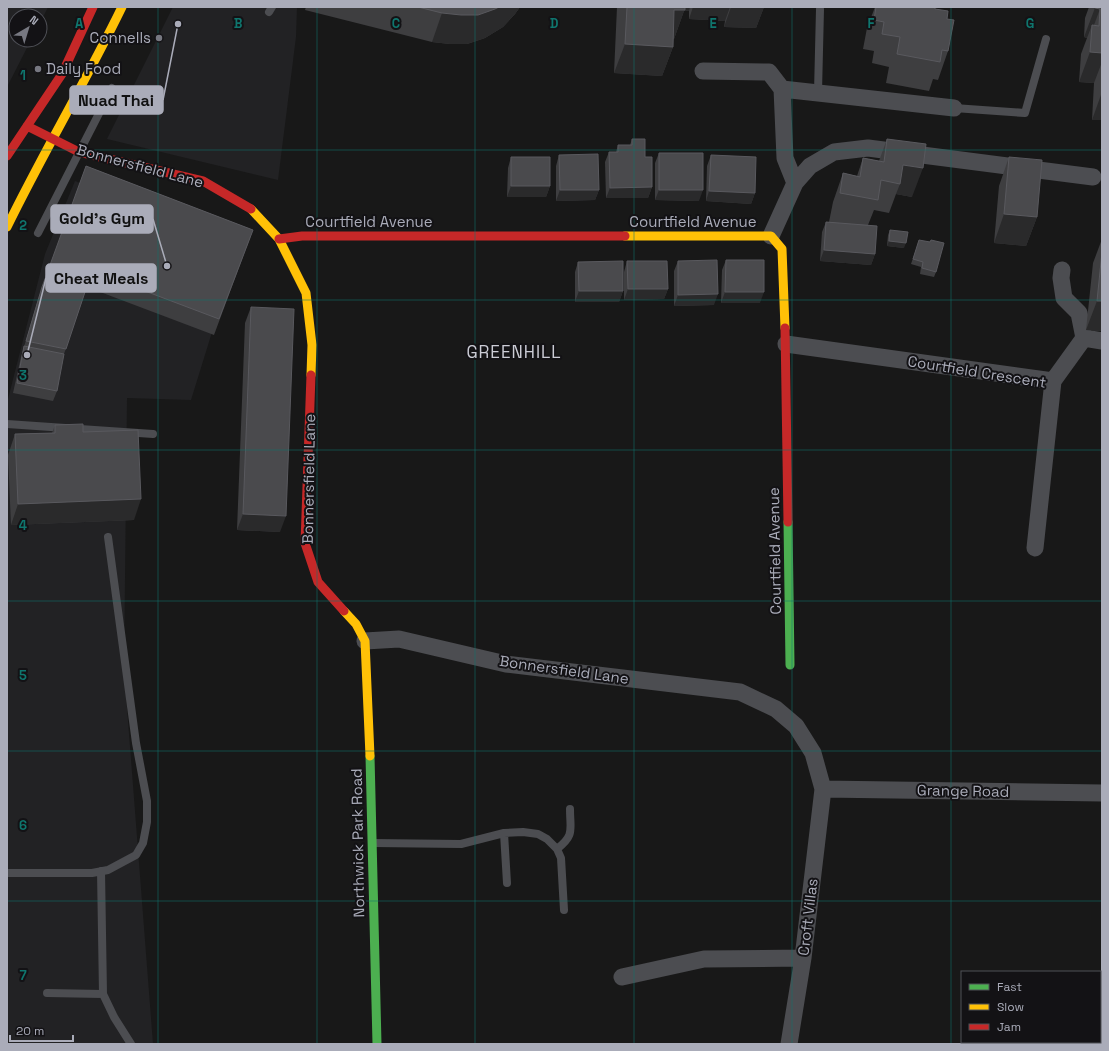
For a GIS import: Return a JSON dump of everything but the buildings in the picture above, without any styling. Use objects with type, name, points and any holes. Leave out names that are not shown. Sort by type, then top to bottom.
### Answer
[{"type":"street","points":[[7,156],[62,74],[93,7]]},
{"type":"street","points":[[7,227],[23,192],[53,139],[122,7]]},
{"type":"street","points":[[703,71],[769,72],[782,89],[785,158],[795,183]]},
{"type":"street","points":[[782,89],[954,108]]},
{"type":"street","name":"Bonnersfield Lane","points":[[27,126],[79,152],[203,181],[250,208],[279,239],[306,293],[312,345],[305,543],[318,582],[356,624],[365,641],[399,638],[506,664],[740,692],[776,709],[796,726],[813,753],[824,789]]},
{"type":"street","points":[[771,236],[795,183],[810,166],[834,152],[868,148],[1093,177]]},
{"type":"street","name":"Courtfield Avenue","points":[[279,239],[302,236],[771,236],[782,249],[786,344],[790,665]]},
{"type":"street","points":[[1053,381],[1084,338],[1079,313],[1064,298],[1061,278],[1062,270]]},
{"type":"street","points":[[1084,338],[1102,342]]},
{"type":"street","name":"Courtfield Crescent","points":[[786,344],[1053,381],[1035,548]]},
{"type":"street","name":"Northwick Park Road","points":[[365,641],[368,696],[376,1044]]},
{"type":"street","name":"Grange Road","points":[[824,789],[1102,793]]},
{"type":"street","name":"Croft Villas","points":[[789,1044],[803,958],[824,789]]},
{"type":"street","points":[[622,977],[704,959],[803,958]]},
{"type":"lane","points":[[818,92],[820,9]]},
{"type":"lane","points":[[954,108],[1025,113],[1046,39]]},
{"type":"lane","points":[[38,233],[112,88]]},
{"type":"lane","points":[[7,424],[153,434]]},
{"type":"lane","points":[[7,873],[92,873],[108,870],[136,855],[143,843],[147,822],[147,801],[136,743],[108,536]]},
{"type":"lane","points":[[557,850],[566,842],[571,834],[570,809]]},
{"type":"lane","points":[[372,843],[461,844],[504,833],[523,832],[538,834],[547,839],[557,850],[561,858],[564,910]]},
{"type":"lane","points":[[504,833],[507,882]]},
{"type":"lane","points":[[101,871],[103,994],[114,1017],[131,1044]]},
{"type":"lane","points":[[47,993],[103,994]]},
{"type":"shaded area","points":[[7,7],[48,7],[8,8],[8,48],[27,48],[7,87]]},
{"type":"shaded area","points":[[173,7],[297,7],[296,37],[278,180],[107,139]]},
{"type":"shaded area","points":[[75,181],[239,245],[191,400],[127,398],[124,669],[153,1044],[7,1044],[8,399],[45,254]]},
{"type":"traffic: fast","points":[[788,522],[790,665]]},
{"type":"traffic: fast","points":[[370,756],[377,1044]]},
{"type":"traffic: slow","points":[[7,227],[122,7]]},
{"type":"traffic: slow","points":[[251,209],[279,239],[306,293],[312,345],[311,375]]},
{"type":"traffic: slow","points":[[625,236],[771,236],[782,249],[785,328]]},
{"type":"traffic: slow","points":[[344,611],[356,624],[365,641],[370,756]]},
{"type":"traffic: jam","points":[[7,156],[62,74],[93,7]]},
{"type":"traffic: jam","points":[[27,126],[79,152],[203,181],[251,209]]},
{"type":"traffic: jam","points":[[279,239],[302,236],[625,236]]},
{"type":"traffic: jam","points":[[785,328],[788,522]]},
{"type":"traffic: jam","points":[[311,375],[305,543],[318,582],[344,611]]},
{"type":"place","name":"Nuad Thai","points":[[178,24]]},
{"type":"place","name":"Connells","points":[[159,38]]},
{"type":"place","name":"Daily Food","points":[[38,69]]},
{"type":"place","name":"Gold's Gym","points":[[167,266]]},
{"type":"place","name":"Cheat Meals","points":[[27,355]]},
{"type":"district","name":"GREENHILL","points":[[514,352]]}]
